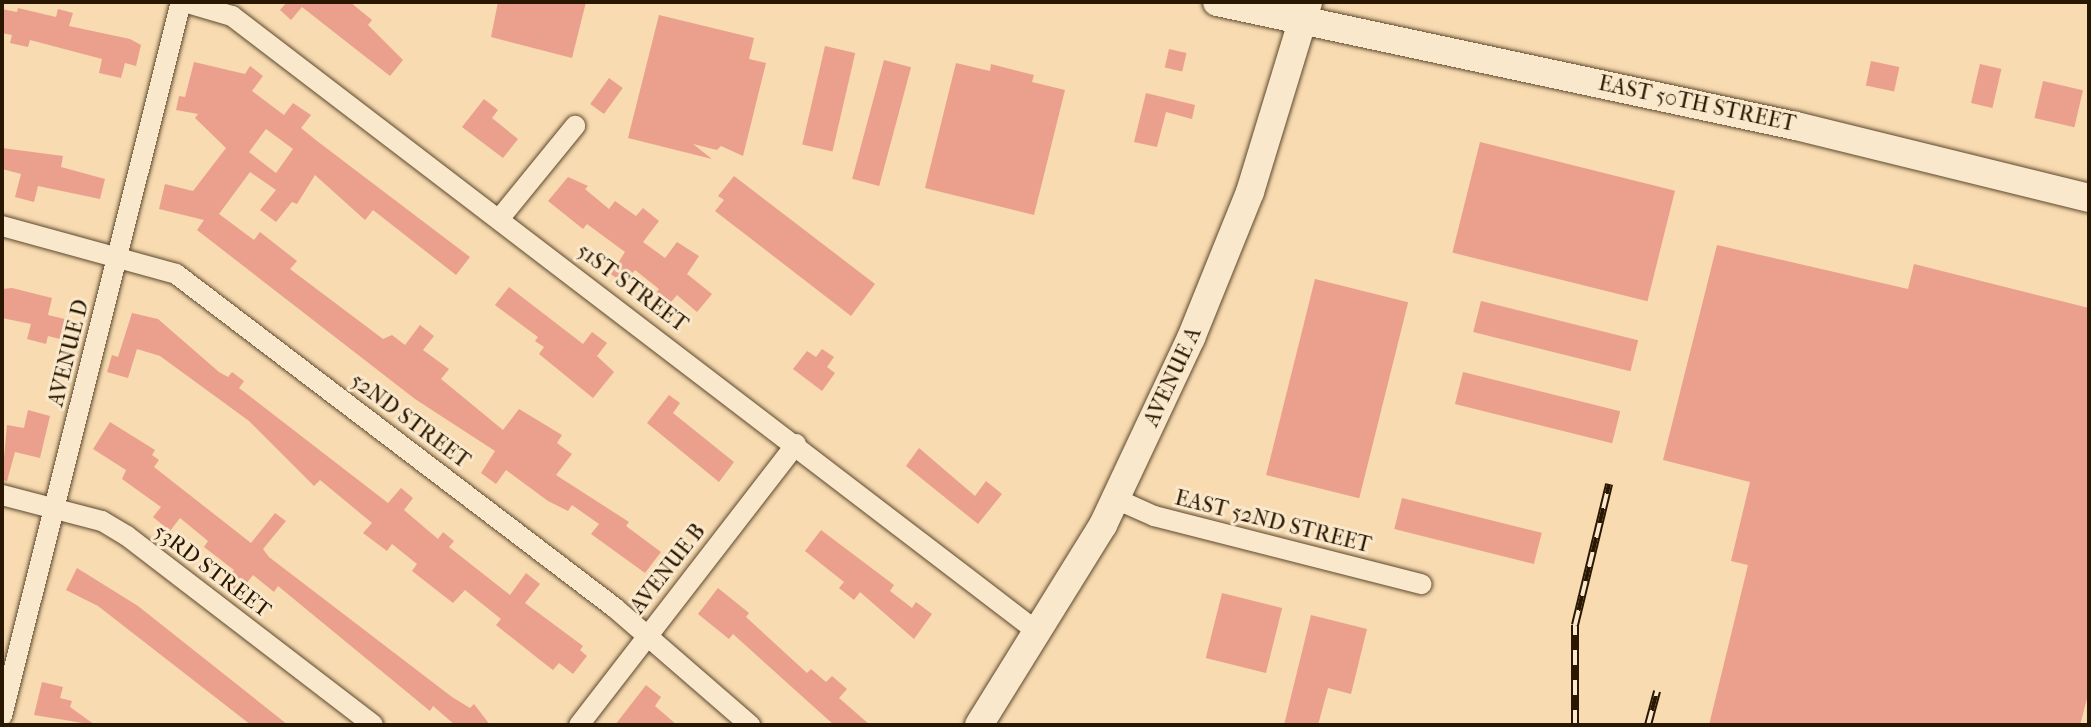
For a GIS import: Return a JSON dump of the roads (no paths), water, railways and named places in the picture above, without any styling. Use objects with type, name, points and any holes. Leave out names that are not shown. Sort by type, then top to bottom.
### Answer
[{"type":"main road","name":"EAST 50TH STREET","points":[[1217,2],[1306,12],[2089,198]]},
{"type":"main road","name":"AVENUE A","points":[[979,725],[1039,633],[1116,499],[1224,259],[1306,12]]},
{"type":"street","name":"51ST STREET","points":[[183,2],[232,16],[796,444],[1039,633]]},
{"type":"street","name":"AVENUE D","points":[[2,716],[183,2]]},
{"type":"street","points":[[500,218],[575,126]]},
{"type":"street","name":"52ND STREET","points":[[2,226],[118,255],[176,274],[646,636],[750,725]]},
{"type":"street","name":"AVENUE B","points":[[579,725],[796,444]]},
{"type":"street","name":"53RD STREET","points":[[2,495],[102,521],[127,536],[373,725]]},
{"type":"street","name":"EAST 52ND STREET","points":[[1116,499],[1154,516],[1421,584]]},
{"type":"railway","points":[[1575,725],[1575,625],[1609,484]]},
{"type":"railway","points":[[1648,725],[1657,691]]}]
